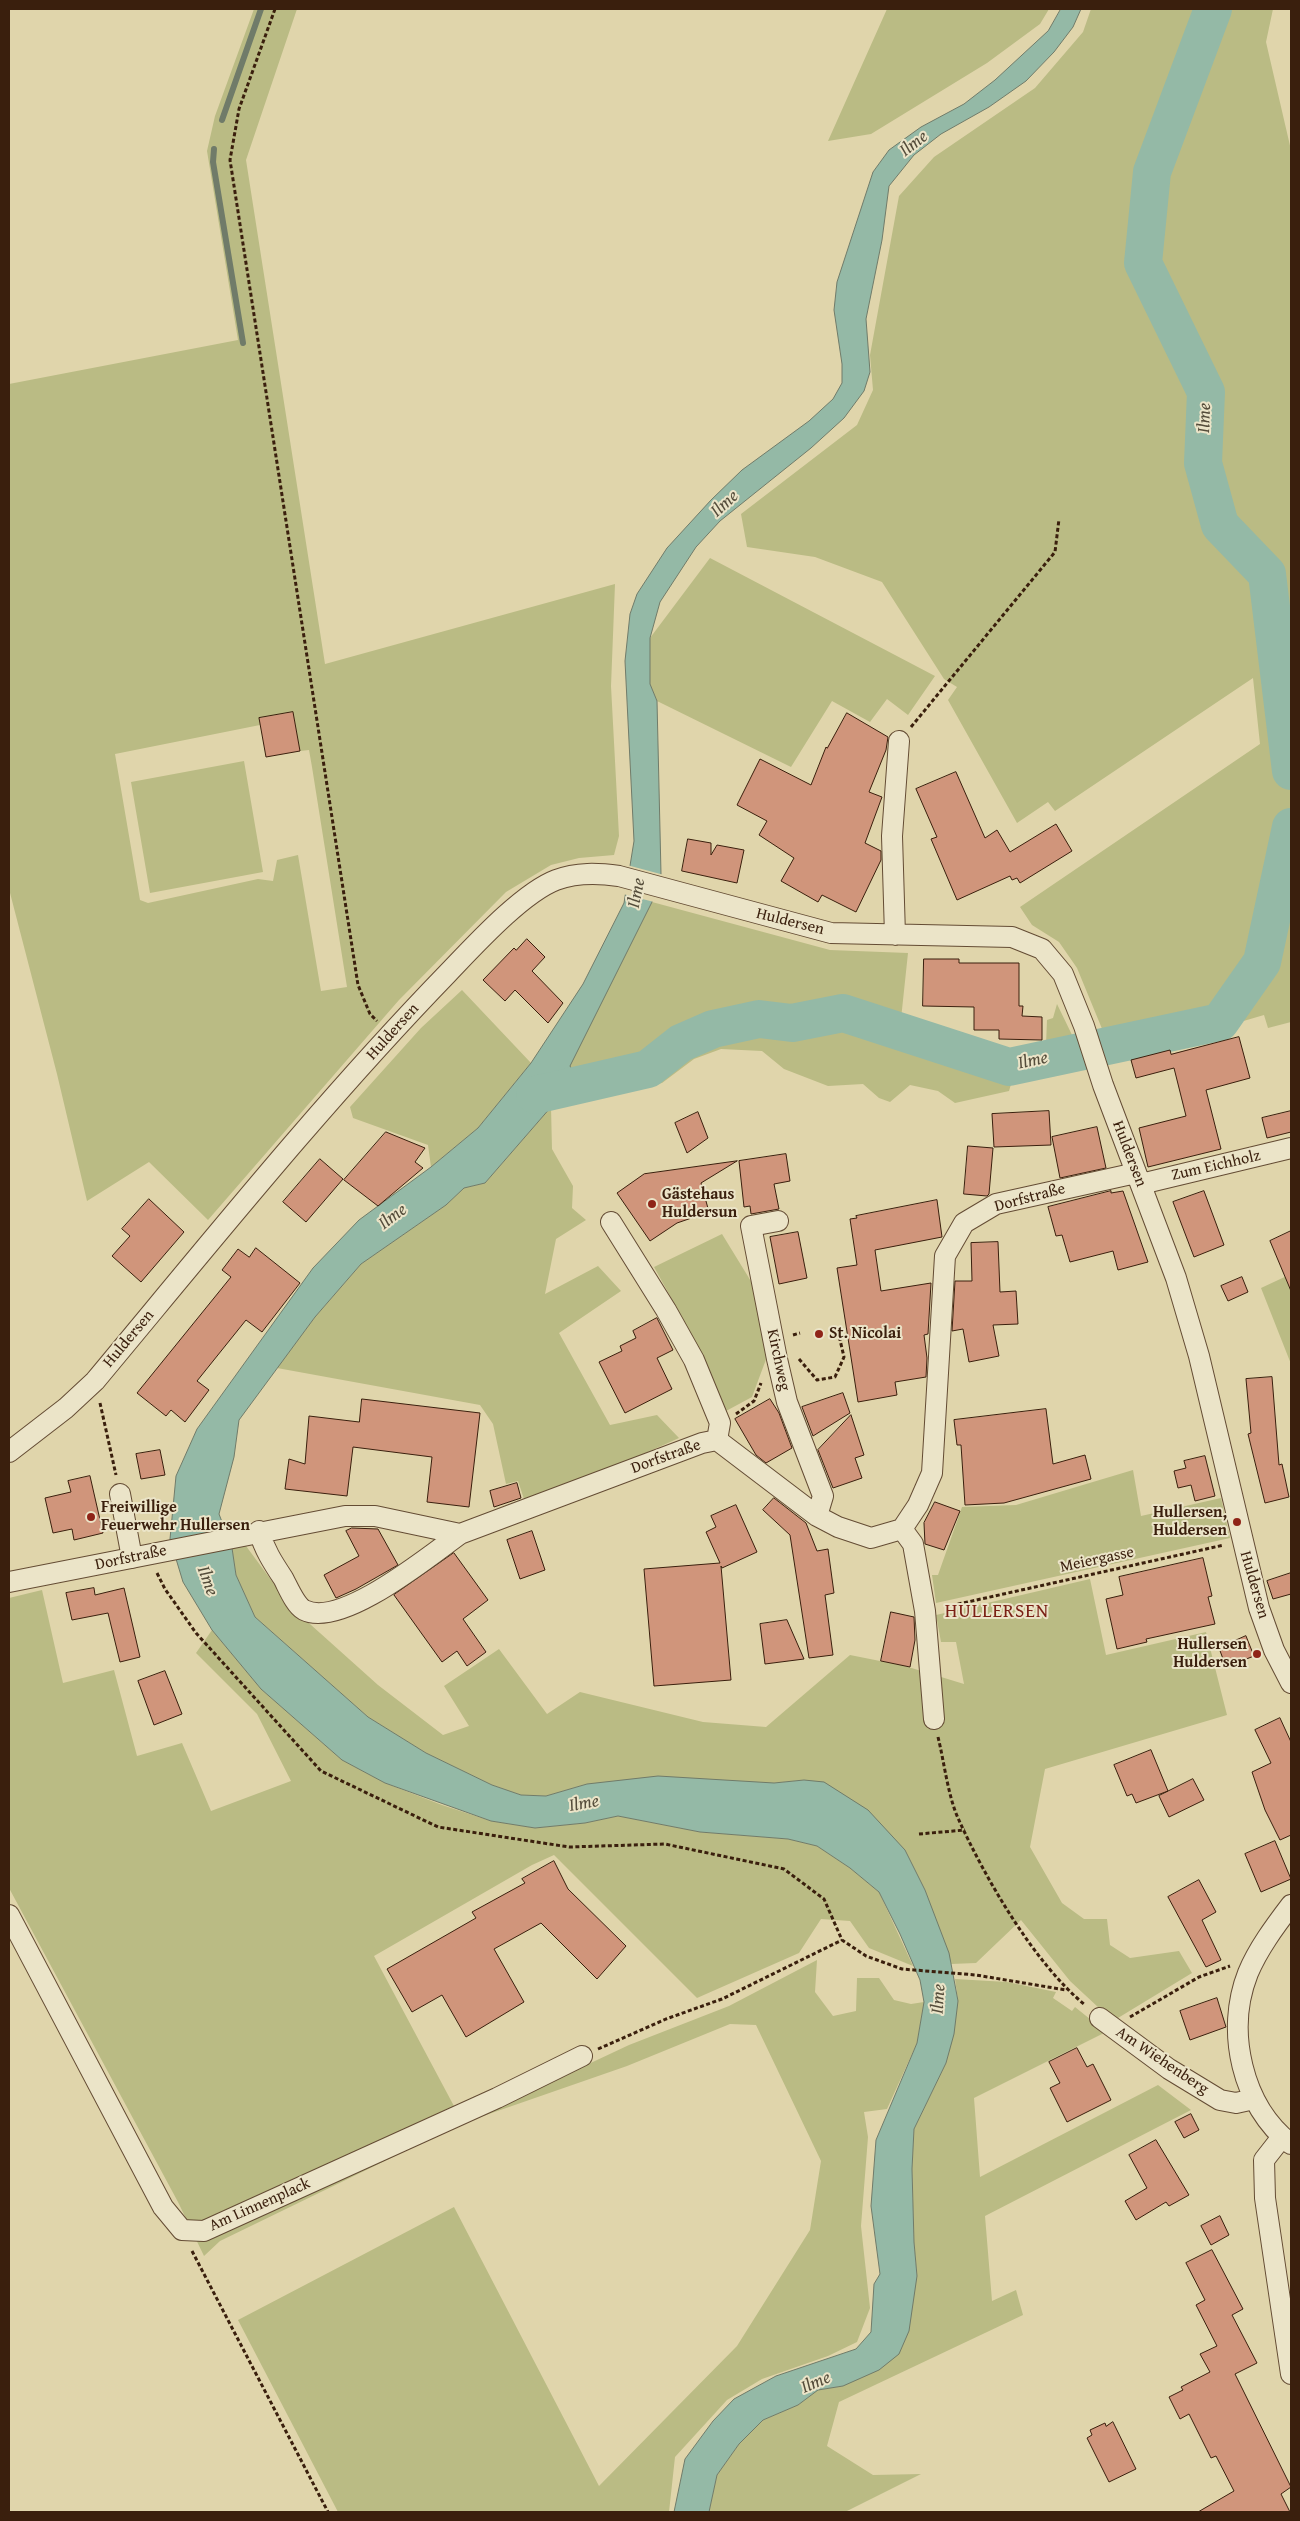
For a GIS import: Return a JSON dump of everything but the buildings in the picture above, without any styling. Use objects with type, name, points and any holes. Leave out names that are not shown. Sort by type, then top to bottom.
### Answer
[{"type":"street","points":[[895,935],[892,836],[899,741]]},
{"type":"street","name":"Huldersen","points":[[9,1452],[66,1408],[95,1381],[390,1033],[490,930],[530,896],[556,880],[591,872],[619,876],[831,933],[1012,937],[1042,949],[1063,974],[1084,1026],[1138,1179],[1176,1278],[1200,1356],[1242,1541],[1262,1616],[1274,1650],[1291,1683]]},
{"type":"street","name":"Zum Eichholz","points":[[1138,1179],[1291,1148]]},
{"type":"street","name":"Dorfstraße","points":[[9,1582],[345,1516],[375,1516],[460,1534],[702,1443],[718,1440],[817,1516],[838,1527],[871,1538],[902,1529],[918,1504],[932,1473],[945,1256],[964,1224],[996,1204],[1138,1179]]},
{"type":"street","name":"Kirchweg","points":[[778,1221],[752,1226],[775,1352],[787,1402],[823,1496],[817,1516]]},
{"type":"street","points":[[612,1222],[694,1360],[720,1423],[718,1440]]},
{"type":"street","points":[[120,1494],[146,1555]]},
{"type":"street","points":[[902,1529],[913,1544],[925,1611],[934,1719]]},
{"type":"street","points":[[252,1533],[264,1548],[302,1609],[316,1614],[342,1609],[380,1591],[460,1534]]},
{"type":"street","points":[[1291,1905],[1275,1926],[1248,1974],[1238,2014],[1239,2049],[1254,2099],[1287,2141],[1264,2160],[1266,2198],[1291,2374]]},
{"type":"street","points":[[9,1915],[163,2207],[182,2230]]},
{"type":"street","name":"Am Wiehenberg","points":[[1106,2023],[1169,2069],[1220,2100],[1236,2103],[1254,2099]]},
{"type":"street","name":"Am Linnenplack","points":[[182,2230],[204,2231],[488,2102],[582,2056]]},
{"type":"path","points":[[275,9],[239,109],[230,160],[358,985],[370,1014],[390,1033]]},
{"type":"path","points":[[899,741],[1055,552],[1059,519]]},
{"type":"path","points":[[796,1355],[817,1380],[835,1377],[844,1357],[838,1327]]},
{"type":"path","points":[[791,1335],[792,1342]]},
{"type":"path","points":[[748,1407],[754,1401],[762,1380]]},
{"type":"path","points":[[95,1381],[120,1494]]},
{"type":"path","name":"Meiergasse","points":[[957,1604],[1242,1541]]},
{"type":"path","points":[[146,1555],[165,1589],[196,1633],[321,1771],[438,1827],[569,1847],[665,1844],[784,1869],[824,1899],[842,1940],[866,1956],[902,1969],[976,1975],[1066,1990]]},
{"type":"path","points":[[934,1719],[957,1816],[1008,1912],[1066,1990],[1106,2023],[1199,1977],[1228,1965],[1248,1974]]},
{"type":"path","points":[[919,1834],[965,1830]]},
{"type":"path","points":[[582,2056],[666,2018],[722,1999],[842,1940]]},
{"type":"path","points":[[182,2230],[328,2512]]},
{"type":"green space","points":[[254,9],[297,9],[246,160],[325,664],[615,584],[611,686],[619,836],[614,855],[579,858],[551,865],[506,892],[399,1000],[208,1220],[149,1162],[87,1201],[57,1074],[9,889],[9,384],[238,340],[207,151],[215,116]],"holes":[[[293,712],[300,751],[309,750],[347,987],[321,991],[298,855],[277,860],[273,881],[258,879],[148,903],[140,900],[115,754],[260,725],[259,718]]]},
{"type":"green space","points":[[887,9],[1049,9],[1040,24],[987,63],[871,134],[828,141]]},
{"type":"green space","points":[[1091,9],[1273,9],[1266,42],[1291,150],[1291,1022],[1268,1028],[1264,1015],[1175,1041],[1110,1056],[1105,1036],[1077,968],[1059,942],[1032,925],[1020,907],[1260,744],[1253,678],[1055,811],[1048,802],[1017,823],[948,700],[957,687],[944,679],[882,582],[815,557],[747,547],[741,514],[857,425],[873,390],[870,355],[899,196],[934,157],[1035,88],[1083,32]]},
{"type":"green space","points":[[710,558],[935,676],[908,715],[887,699],[870,722],[832,701],[791,767],[657,701],[650,685],[650,638]]},
{"type":"green space","points":[[244,761],[263,872],[150,893],[131,782]]},
{"type":"green space","points":[[652,902],[830,950],[908,953],[901,1019],[929,1031],[984,1047],[1018,1052],[1038,1050],[1046,1045],[1047,1020],[1053,1018],[1057,1004],[1073,1037],[1082,1066],[1050,1072],[1015,1071],[1009,1091],[955,1103],[938,1091],[910,1085],[890,1102],[879,1098],[863,1084],[828,1086],[784,1069],[762,1051],[721,1049],[694,1059],[662,1083],[551,1107],[573,1072],[569,1066]]},
{"type":"green space","points":[[462,990],[531,1063],[478,1128],[431,1167],[428,1145],[353,1118],[350,1107],[421,1028]]},
{"type":"green space","points":[[551,1107],[552,1149],[573,1186],[572,1208],[586,1220],[556,1239],[545,1294],[598,1266],[621,1291],[559,1333],[610,1425],[657,1415],[679,1438],[617,1466],[524,1499],[518,1481],[506,1484],[493,1424],[480,1405],[277,1368],[315,1317],[361,1264],[446,1205],[464,1188],[485,1183]]},
{"type":"green space","points":[[722,1234],[760,1296],[768,1354],[752,1397],[726,1411],[704,1357],[654,1267]]},
{"type":"green space","points":[[1291,1274],[1291,1364],[1261,1288]]},
{"type":"green space","points":[[1133,1470],[1141,1516],[1221,1498],[1230,1538],[936,1603],[932,1575],[938,1575],[962,1507],[1016,1505]]},
{"type":"green space","points":[[246,1546],[291,1607],[378,1685],[443,1735],[469,1726],[444,1686],[499,1649],[547,1714],[580,1692],[703,1722],[766,1727],[850,1655],[905,1666],[964,1684],[956,1642],[941,1642],[936,1615],[1090,1579],[1106,1655],[1206,1632],[1227,1715],[1045,1769],[1030,1847],[1062,1903],[1084,1919],[1107,1919],[1110,1945],[1130,1958],[1179,1951],[1192,1973],[1113,2021],[1070,1981],[1021,1920],[976,1963],[951,1964],[925,1890],[905,1850],[804,1780],[774,1783],[587,1784],[546,1796],[521,1795],[492,1785],[426,1753],[368,1717],[255,1617],[236,1575],[232,1548]]},
{"type":"green space","points":[[42,1590],[63,1683],[114,1670],[137,1756],[182,1743],[211,1811],[291,1781],[257,1714],[196,1653],[212,1630],[261,1689],[342,1760],[385,1783],[442,1805],[491,1821],[535,1828],[585,1823],[618,1816],[700,1832],[788,1839],[817,1846],[850,1868],[879,1892],[913,1966],[869,1948],[850,1921],[821,1919],[799,1953],[697,1998],[554,1855],[532,1865],[374,1956],[463,2123],[220,2241],[204,2256],[178,2202],[9,1888],[9,1598]]},
{"type":"green space","points":[[817,1960],[815,1992],[833,2016],[856,2011],[857,1978],[879,1978],[894,2000],[911,2004],[924,2002],[917,2043],[887,2109],[864,2112],[868,2137],[861,2226],[870,2308],[857,2342],[828,2356],[762,2379],[727,2400],[675,2457],[669,2512],[338,2512],[238,2320],[454,2207],[599,2486],[737,2346],[810,2230],[821,2161],[756,2025],[730,2024],[627,2066],[463,2123],[629,2045],[729,2006]]},
{"type":"green space","points":[[955,1979],[1007,1982],[1056,1992],[1053,1998],[1072,2011],[1075,2007],[1106,2032],[974,2098],[980,2177],[1158,2085],[1191,2110],[985,2216],[992,2301],[1016,2290],[1023,2315],[839,2402],[827,2446],[873,2475],[921,2474],[845,2512],[709,2512],[717,2475],[739,2444],[763,2420],[798,2405],[818,2390],[843,2386],[917,2276],[912,2169],[914,2129],[946,2063],[958,2001]]},
{"type":"water","points":[[1061,9],[1081,9],[1073,27],[1054,52],[1026,81],[989,107],[941,134],[914,155],[889,186],[882,240],[866,319],[870,372],[864,391],[844,418],[811,448],[720,521],[696,547],[660,602],[650,638],[650,684],[657,701],[661,874],[652,902],[570,1066],[573,1072],[551,1107],[485,1183],[464,1188],[446,1205],[361,1264],[315,1317],[239,1420],[234,1457],[219,1514],[232,1548],[236,1575],[255,1617],[368,1717],[426,1753],[492,1785],[521,1795],[546,1796],[587,1784],[658,1776],[774,1783],[804,1780],[824,1782],[868,1810],[905,1850],[925,1890],[949,1953],[958,2001],[954,2034],[946,2063],[914,2129],[912,2169],[917,2276],[909,2331],[899,2354],[879,2370],[843,2386],[818,2390],[798,2405],[763,2420],[739,2444],[717,2475],[709,2512],[674,2512],[685,2459],[713,2421],[734,2399],[776,2376],[856,2349],[871,2332],[874,2284],[880,2274],[871,2206],[876,2140],[917,2043],[924,2002],[920,1980],[900,1934],[879,1892],[850,1868],[817,1846],[788,1839],[700,1832],[618,1816],[585,1823],[535,1828],[491,1821],[385,1783],[342,1760],[261,1689],[212,1630],[183,1582],[170,1539],[176,1476],[197,1429],[313,1268],[359,1220],[431,1167],[478,1128],[531,1063],[583,984],[624,903],[634,841],[625,661],[630,614],[637,594],[667,548],[711,500],[742,470],[809,421],[833,399],[842,383],[842,364],[834,310],[837,282],[873,172],[889,150],[921,127],[964,104],[995,80],[1048,31]]},
{"type":"pier","points":[[627,865],[664,875],[654,902],[623,894]]},
{"type":"waterway","points":[[222,120],[261,9]]},
{"type":"waterway","name":"Ilme","points":[[1213,9],[1152,172],[1143,263],[1206,392],[1203,463],[1220,525],[1267,574],[1291,771]]},
{"type":"waterway","points":[[214,149],[213,162],[243,343]]},
{"type":"waterway","name":"Ilme","points":[[535,1095],[648,1069],[681,1043],[713,1029],[759,1019],[792,1023],[843,1013],[1009,1067],[1220,1022],[1262,962],[1291,827]]},
{"type":"place","name":"Gästehaus Huldersun","points":[[652,1204]]},
{"type":"place","name":"St. Nicolai","points":[[819,1334]]},
{"type":"place","name":"Freiwillige Feuerwehr Hullersen","points":[[91,1517]]},
{"type":"place","name":"Hullersen, Huldersen","points":[[1237,1522]]},
{"type":"place","name":"Hullersen Huldersen","points":[[1257,1654]]},
{"type":"district","name":"HULLERSEN","points":[[997,1612]]}]
